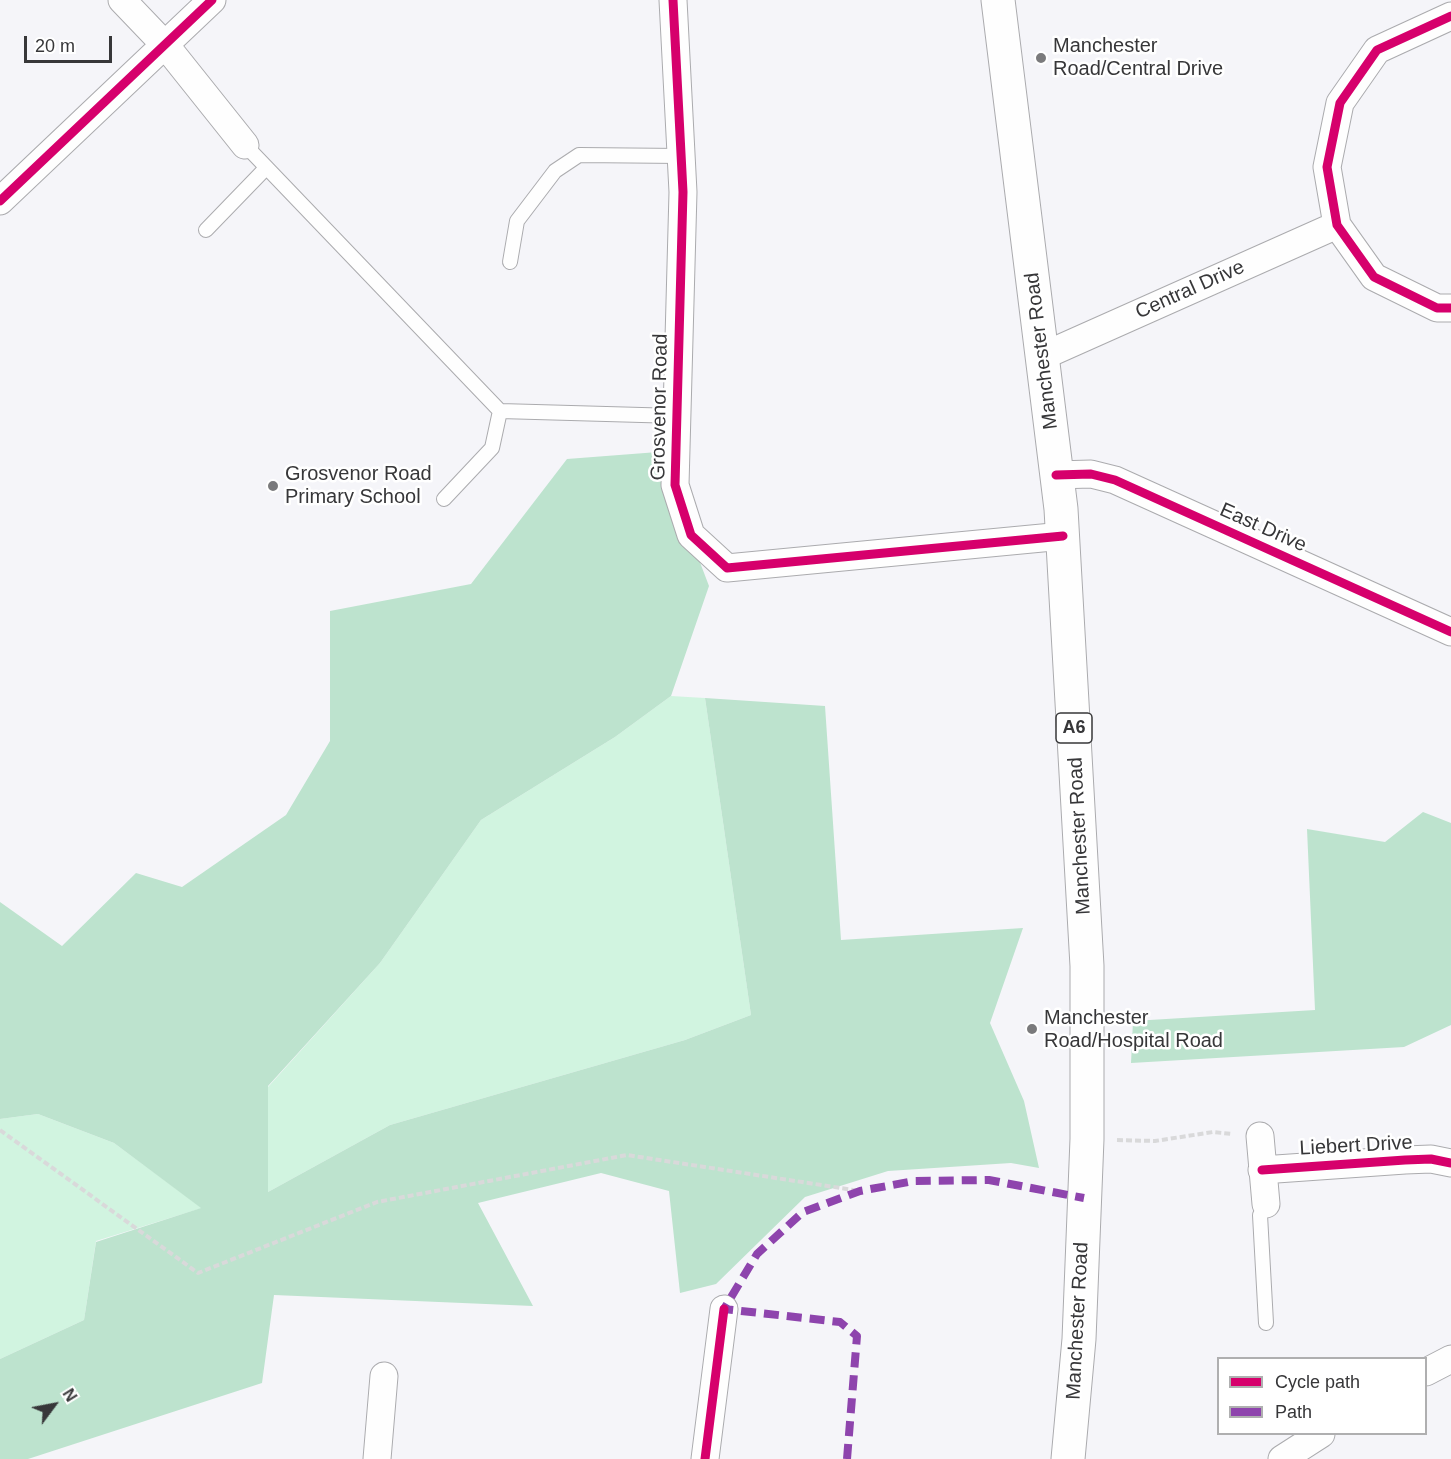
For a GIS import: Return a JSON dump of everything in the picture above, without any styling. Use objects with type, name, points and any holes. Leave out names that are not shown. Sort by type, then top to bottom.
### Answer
[{"type":"main road","name":"Manchester Road","points":[[998,0],[1043,356],[1063,536],[1087,966],[1087,1139],[1079,1339],[1068,1459]]},
{"type":"street","points":[[122,0],[166,45],[244,145]]},
{"type":"street","points":[[0,201],[212,0]]},
{"type":"street","name":"Grosvenor Road","points":[[673,0],[682,204],[675,485],[691,535],[727,568],[1063,536]]},
{"type":"street","points":[[1451,16],[1377,50],[1340,103],[1327,167],[1337,225],[1374,277],[1437,308],[1451,308]]},
{"type":"street","name":"Central Drive","points":[[1043,356],[1337,225]]},
{"type":"street","name":"East Drive","points":[[1056,475],[1091,474],[1115,480],[1451,632]]},
{"type":"street","points":[[1260,1136],[1266,1204]]},
{"type":"street","name":"Liebert Drive","points":[[1262,1170],[1413,1160],[1431,1160],[1451,1164]]},
{"type":"street","points":[[705,1459],[724,1309]]},
{"type":"street","points":[[1427,1371],[1451,1359]]},
{"type":"street","points":[[377,1459],[384,1376]]},
{"type":"street","points":[[1282,1459],[1319,1435]]},
{"type":"lane","points":[[244,145],[500,411],[677,416]]},
{"type":"lane","points":[[510,262],[517,221],[555,171],[579,155],[681,156]]},
{"type":"lane","points":[[206,230],[266,168]]},
{"type":"lane","points":[[444,499],[492,448],[500,411]]},
{"type":"lane","points":[[1266,1204],[1260,1215],[1266,1323]]},
{"type":"path","points":[[0,1130],[198,1273],[377,1202],[627,1155],[860,1191]]},
{"type":"path","points":[[1087,1139],[1155,1141],[1213,1132],[1260,1136]]},
{"type":"green space","points":[[658,452],[709,586],[671,696],[615,737],[481,820],[380,963],[268,1086],[268,1192],[390,1125],[685,1040],[751,1015],[705,698],[825,706],[841,940],[1023,928],[990,1023],[1024,1101],[1039,1168],[1011,1163],[888,1171],[805,1197],[716,1284],[680,1293],[669,1191],[601,1173],[478,1203],[533,1306],[274,1295],[262,1383],[28,1459],[0,1459],[0,1359],[84,1320],[96,1242],[201,1208],[114,1143],[38,1114],[0,1119],[0,902],[62,946],[136,873],[182,887],[286,815],[330,741],[330,611],[471,584],[567,459]]},
{"type":"green space","points":[[671,696],[705,698],[751,1015],[685,1040],[390,1125],[268,1192],[268,1087],[380,963],[481,820],[615,737]]},
{"type":"green space","points":[[1423,812],[1451,823],[1451,1025],[1404,1047],[1131,1063],[1133,1021],[1315,1010],[1307,829],[1385,842]]},
{"type":"green space","points":[[38,1114],[114,1143],[202,1208],[96,1241],[84,1320],[0,1359],[0,1119]]},
{"type":"marked path","points":[[847,1459],[857,1336],[840,1322],[724,1309],[757,1254],[803,1212],[860,1191],[914,1181],[989,1180],[1084,1198]]},
{"type":"cycle path","points":[[0,201],[212,0]]},
{"type":"cycle path","points":[[673,0],[683,192],[675,485],[691,535],[727,568],[1063,536]]},
{"type":"cycle path","points":[[1451,16],[1377,50],[1340,103],[1327,167],[1337,225],[1374,277],[1437,308],[1451,308]]},
{"type":"cycle path","points":[[1056,475],[1091,474],[1115,480],[1451,632]]},
{"type":"cycle path","points":[[1262,1170],[1431,1159],[1451,1163]]},
{"type":"cycle path","points":[[705,1459],[724,1309]]},
{"type":"place","name":"Manchester Road/Central Drive","points":[[1041,58]]},
{"type":"place","name":"Grosvenor Road Primary School","points":[[273,486]]},
{"type":"place","name":"Manchester Road/Hospital Road","points":[[1032,1029]]}]
